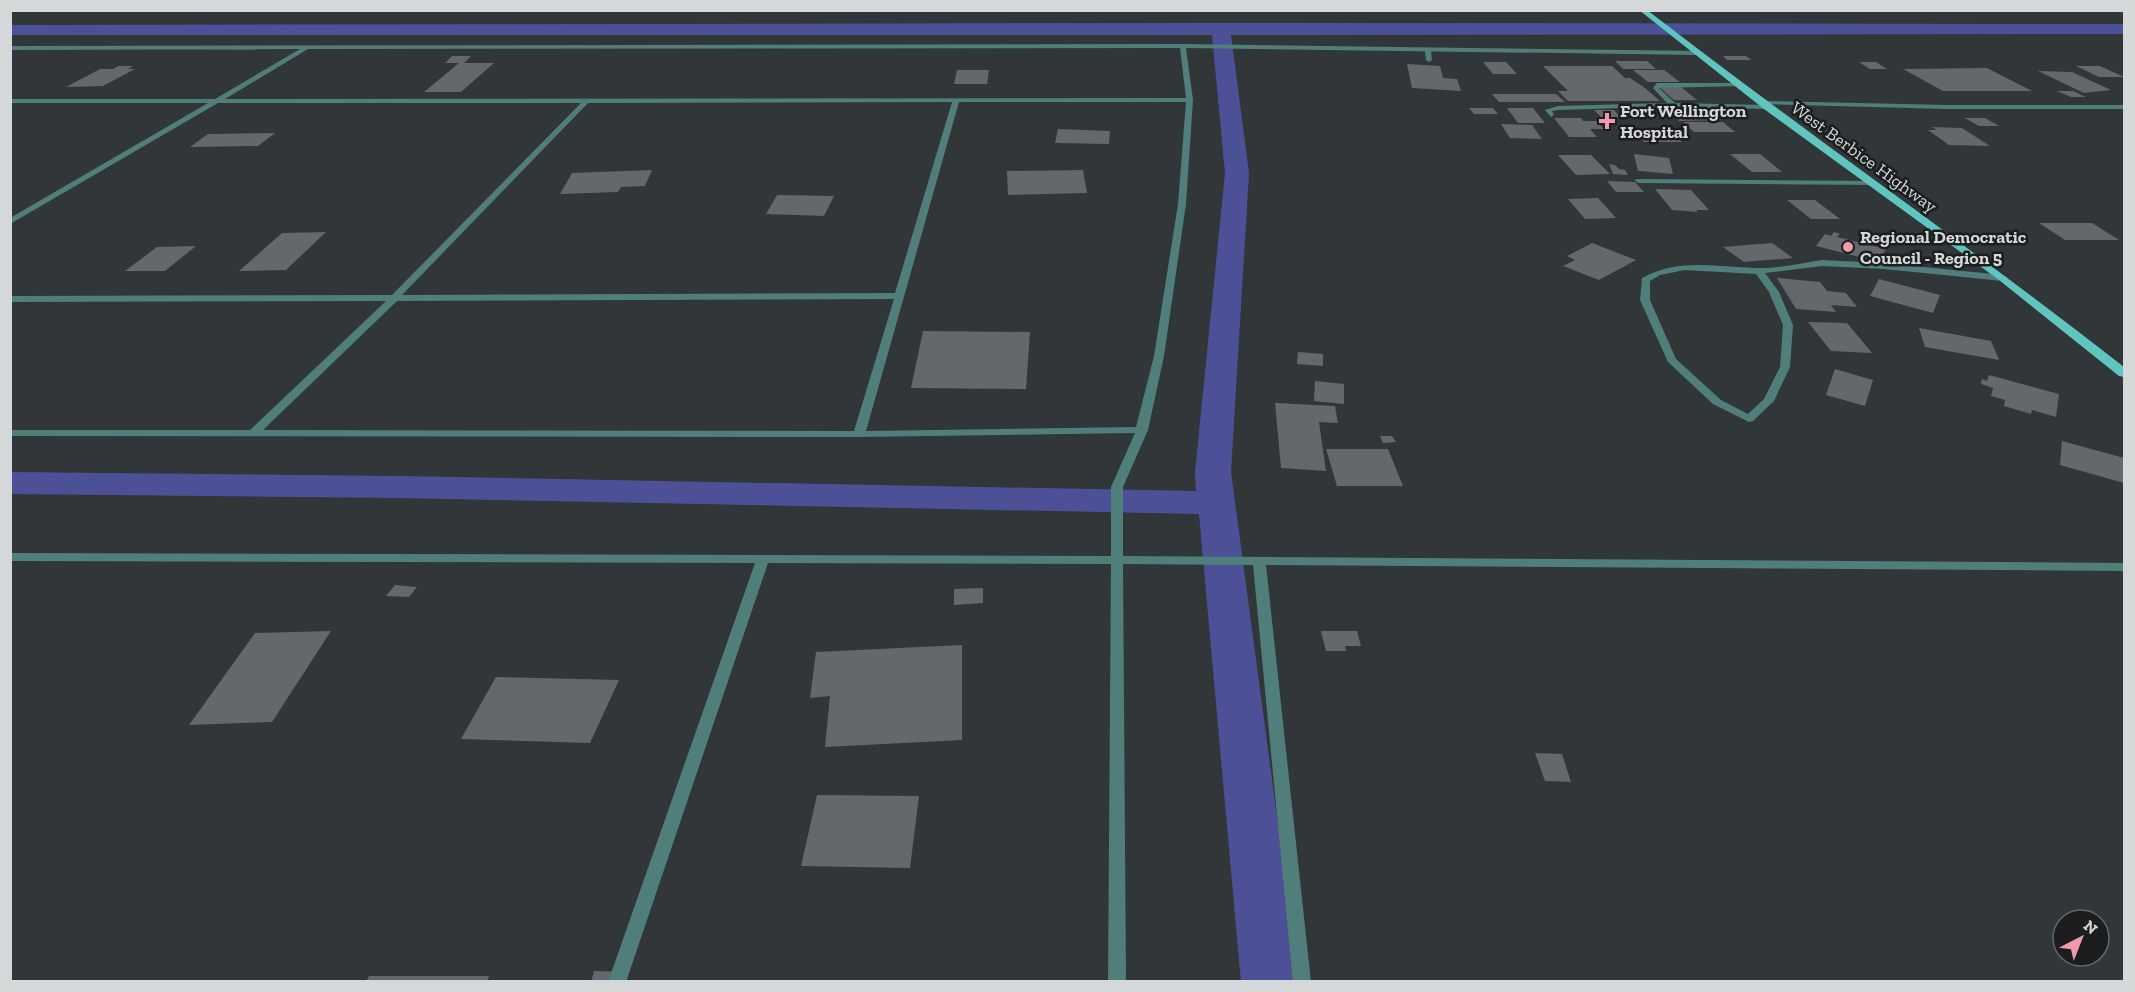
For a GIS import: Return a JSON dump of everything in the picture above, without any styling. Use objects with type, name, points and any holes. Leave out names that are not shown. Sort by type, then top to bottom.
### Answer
[{"type":"main road","name":"West Berbice Highway","points":[[1642,10],[1765,105],[2003,278],[2124,373]]},
{"type":"street","points":[[10,48],[1183,46],[1700,53]]},
{"type":"street","points":[[1117,981],[1118,487],[1142,430],[1159,356],[1182,204],[1190,100],[1183,46]]},
{"type":"street","points":[[10,222],[309,47]]},
{"type":"street","points":[[1428,51],[1429,60]]},
{"type":"street","points":[[1674,106],[1656,86],[1666,83],[1740,85]]},
{"type":"street","points":[[253,433],[394,298],[586,100]]},
{"type":"street","points":[[10,101],[1190,100]]},
{"type":"street","points":[[859,434],[956,101]]},
{"type":"street","points":[[1551,115],[1548,110],[1558,108],[1674,106],[2124,107]]},
{"type":"street","points":[[1639,181],[1874,183]]},
{"type":"street","points":[[1759,271],[1774,292],[1788,325],[1785,367],[1769,401],[1749,419],[1717,402],[1671,360],[1645,300],[1645,280],[1658,271],[1675,269],[1759,271],[1821,263],[1884,266],[2003,278]]},
{"type":"street","points":[[10,299],[898,296]]},
{"type":"street","points":[[10,433],[859,434],[1142,430]]},
{"type":"street","points":[[10,557],[1119,560],[2124,567]]},
{"type":"street","points":[[617,981],[763,560]]},
{"type":"street","points":[[1259,561],[1302,981]]},
{"type":"building","points":[[452,56],[471,56],[464,63],[494,63],[461,92],[424,92],[459,63],[445,63]]},
{"type":"building","points":[[1723,56],[1746,56],[1751,60],[1727,60]]},
{"type":"building","points":[[1615,61],[1647,61],[1656,69],[1623,69]]},
{"type":"building","points":[[1483,62],[1506,62],[1517,74],[1493,74]]},
{"type":"building","points":[[1859,62],[1876,62],[1887,69],[1870,69]]},
{"type":"building","points":[[1407,64],[1440,66],[1443,78],[1457,79],[1461,91],[1412,88]]},
{"type":"building","points":[[118,66],[133,66],[128,69],[135,69],[103,86],[66,87],[100,69],[113,69]]},
{"type":"building","points":[[1543,66],[1612,66],[1625,78],[1630,78],[1660,101],[1568,101],[1558,91],[1568,91]]},
{"type":"building","points":[[2076,66],[2100,66],[2124,77],[2099,77]]},
{"type":"building","points":[[1987,68],[2032,91],[1943,91],[1903,69]]},
{"type":"building","points":[[957,70],[989,70],[987,84],[954,84]]},
{"type":"building","points":[[1633,70],[1664,70],[1680,82],[1648,82]]},
{"type":"building","points":[[2038,71],[2072,72],[2111,90],[2084,93]]},
{"type":"building","points":[[1659,87],[1681,87],[1697,100],[1674,100]]},
{"type":"building","points":[[2057,91],[2073,91],[2086,97],[2071,97]]},
{"type":"building","points":[[1492,94],[1556,94],[1565,102],[1499,102]]},
{"type":"building","points":[[1469,108],[1493,108],[1498,114],[1474,114]]},
{"type":"building","points":[[1507,108],[1533,108],[1545,123],[1518,123]]},
{"type":"building","points":[[1594,110],[1614,110],[1621,118],[1601,117]]},
{"type":"building","points":[[1648,110],[1657,117],[1643,118],[1634,111]]},
{"type":"building","points":[[1668,111],[1710,111],[1721,120],[1679,121]]},
{"type":"building","points":[[1554,118],[1581,118],[1583,121],[1596,121],[1604,129],[1590,129],[1597,137],[1569,137]]},
{"type":"building","points":[[1965,118],[1985,118],[1999,126],[1979,126]]},
{"type":"building","points":[[1683,122],[1723,122],[1735,132],[1694,132]]},
{"type":"building","points":[[1501,124],[1532,125],[1542,139],[1510,138]]},
{"type":"building","points":[[1932,127],[1962,128],[1990,146],[1949,145],[1928,130],[1937,130]]},
{"type":"building","points":[[1058,129],[1110,131],[1109,144],[1055,143]]},
{"type":"building","points":[[1635,131],[1671,132],[1682,142],[1644,142]]},
{"type":"building","points":[[275,133],[258,146],[190,147],[208,134]]},
{"type":"building","points":[[1634,154],[1669,158],[1673,174],[1638,171]]},
{"type":"building","points":[[1730,154],[1760,154],[1782,172],[1752,172]]},
{"type":"building","points":[[1558,155],[1591,155],[1610,174],[1576,175]]},
{"type":"building","points":[[1609,164],[1625,170],[1628,175],[1613,174]]},
{"type":"building","points":[[652,170],[645,186],[621,187],[618,192],[560,194],[572,173]]},
{"type":"building","points":[[1083,170],[1087,193],[1008,195],[1007,171]]},
{"type":"building","points":[[1607,181],[1635,182],[1644,192],[1616,192]]},
{"type":"building","points":[[1655,189],[1691,190],[1709,210],[1696,210],[1698,212],[1672,210]]},
{"type":"building","points":[[777,195],[834,196],[824,216],[766,214]]},
{"type":"building","points":[[1598,198],[1616,218],[1585,219],[1568,199]]},
{"type":"building","points":[[1787,200],[1815,200],[1840,219],[1811,219]]},
{"type":"building","points":[[2039,223],[2092,223],[2119,240],[2065,240]]},
{"type":"building","points":[[326,232],[286,270],[239,271],[282,233]]},
{"type":"building","points":[[1834,232],[1840,234],[1837,237],[1886,249],[1879,262],[1816,246],[1825,234],[1831,236]]},
{"type":"building","points":[[1592,243],[1636,260],[1599,280],[1563,266],[1575,260],[1567,256]]},
{"type":"building","points":[[1772,243],[1793,258],[1744,262],[1723,247]]},
{"type":"building","points":[[196,246],[165,271],[125,271],[157,247]]},
{"type":"building","points":[[1777,278],[1820,282],[1827,291],[1846,293],[1857,307],[1831,305],[1836,312],[1796,309]]},
{"type":"building","points":[[1879,279],[1940,295],[1933,313],[1870,296]]},
{"type":"building","points":[[1808,322],[1847,323],[1872,353],[1831,351]]},
{"type":"building","points":[[1919,328],[1991,341],[1999,360],[1925,347]]},
{"type":"building","points":[[923,331],[1030,332],[1026,389],[911,388]]},
{"type":"building","points":[[1298,352],[1323,354],[1323,366],[1297,364]]},
{"type":"building","points":[[1835,369],[1873,380],[1865,406],[1826,395]]},
{"type":"building","points":[[1989,375],[2059,394],[2056,417],[2032,410],[2031,414],[2004,406],[2005,400],[1991,396],[1993,388],[1981,384],[1982,379],[1987,381]]},
{"type":"building","points":[[1315,381],[1344,384],[1344,404],[1314,401]]},
{"type":"building","points":[[1275,403],[1335,406],[1338,423],[1319,422],[1326,471],[1281,468]]},
{"type":"building","points":[[1380,436],[1392,436],[1396,442],[1383,443]]},
{"type":"building","points":[[2062,441],[2124,458],[2124,483],[2060,465]]},
{"type":"building","points":[[1326,449],[1388,449],[1403,486],[1337,486]]},
{"type":"building","points":[[395,585],[417,587],[409,597],[386,596]]},
{"type":"building","points":[[983,588],[983,603],[954,605],[954,589]]},
{"type":"building","points":[[331,631],[272,722],[189,725],[255,633]]},
{"type":"building","points":[[1321,631],[1357,631],[1361,646],[1345,646],[1346,651],[1326,651]]},
{"type":"building","points":[[962,645],[962,740],[825,747],[830,696],[810,698],[816,652]]},
{"type":"building","points":[[496,677],[619,680],[590,743],[461,739]]},
{"type":"building","points":[[1535,753],[1562,754],[1571,782],[1545,781]]},
{"type":"building","points":[[817,795],[919,796],[910,868],[801,866]]},
{"type":"building","points":[[594,971],[625,972],[622,982],[591,982]]},
{"type":"building","points":[[369,976],[489,976],[487,982],[366,982]]},
{"type":"waterway","points":[[10,30],[1221,29]]},
{"type":"waterway","points":[[1216,503],[1213,472],[1237,173],[1221,29]]},
{"type":"waterway","points":[[1221,29],[2124,29]]},
{"type":"waterway","points":[[10,483],[397,487],[1216,503]]},
{"type":"waterway","points":[[1216,503],[1270,982]]},
{"type":"place","name":"Fort Wellington Hospital","points":[[1607,121]]},
{"type":"place","name":"Regional Democratic Council - Region 5","points":[[1848,247]]}]
